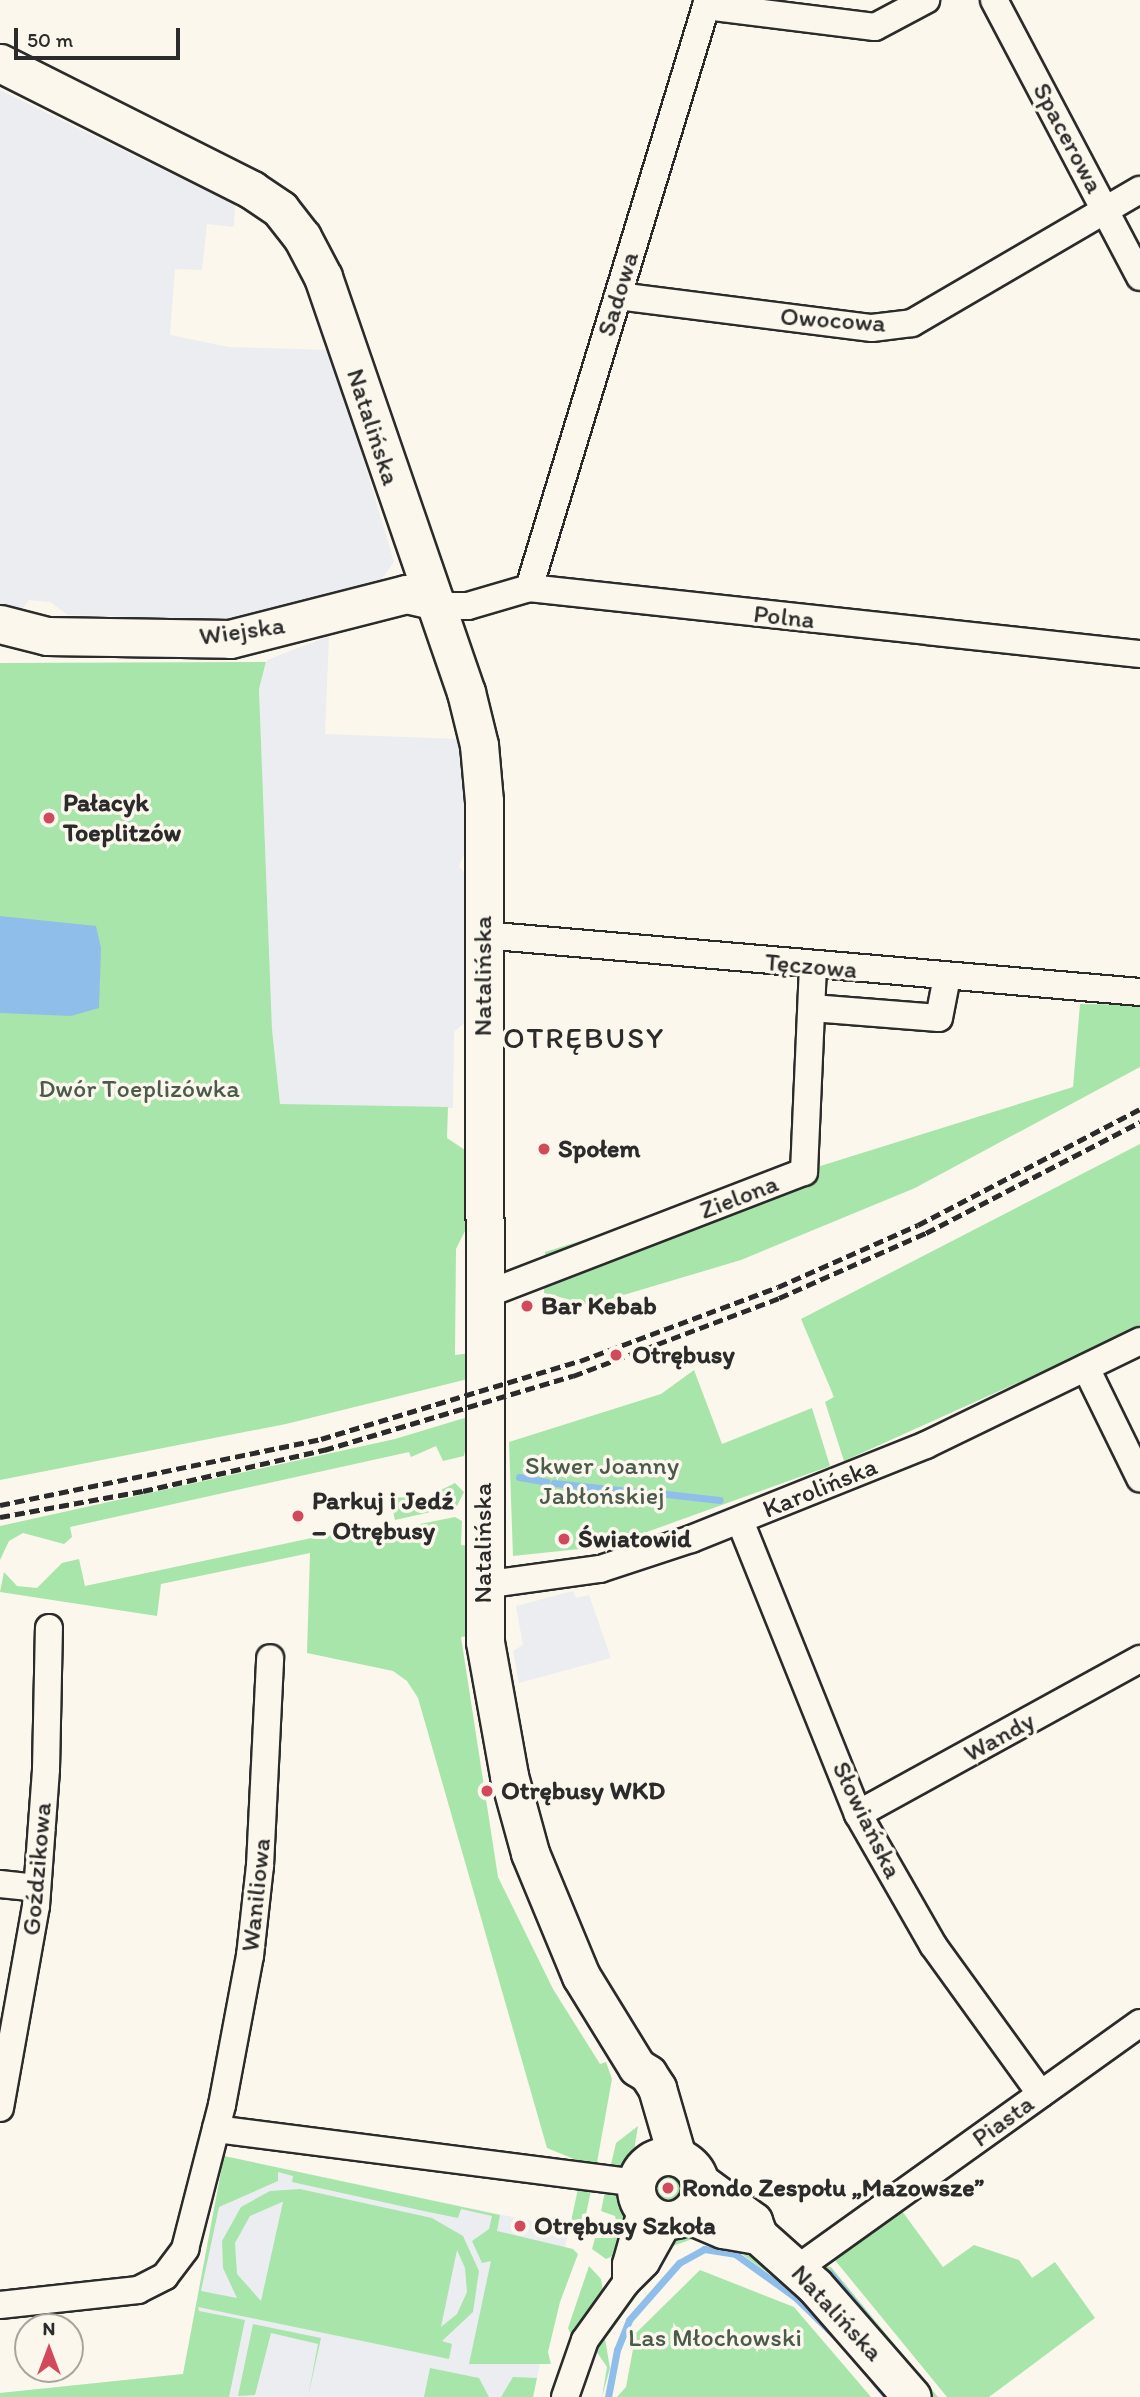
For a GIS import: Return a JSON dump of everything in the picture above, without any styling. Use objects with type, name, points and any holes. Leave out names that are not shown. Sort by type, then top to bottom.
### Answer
[{"type":"main road","name":"Natalińska","points":[[0,63],[252,190],[287,218],[323,277],[432,600],[466,692],[479,744],[484,801],[483,1585],[487,1655],[509,1776],[530,1853],[581,1976],[637,2067],[648,2074],[657,2088],[665,2190],[753,2221],[758,2235],[798,2268],[912,2397]]},
{"type":"main road","name":"Wiejska","points":[[0,645],[47,636],[230,639],[406,594],[432,600]]},
{"type":"main road","name":"Wiejska","points":[[0,624],[47,636]]},
{"type":"street","points":[[707,3],[875,27],[926,0]]},
{"type":"street","name":"Spacerowa","points":[[994,0],[1140,277]]},
{"type":"street","name":"Sadowa","points":[[529,588],[707,3]]},
{"type":"street","name":"Owocowa","points":[[618,296],[872,328],[912,323],[1140,191]]},
{"type":"street","name":"Polna","points":[[432,600],[450,606],[468,606],[529,588],[1140,654]]},
{"type":"street","name":"Tęczowa","points":[[483,935],[813,966],[1140,992]]},
{"type":"street","name":"Zielona","points":[[482,1296],[804,1172],[813,966]]},
{"type":"street","points":[[811,1008],[939,1018],[947,977]]},
{"type":"street","name":"Karolińska","points":[[483,1585],[600,1569],[740,1521],[926,1445],[1140,1341]]},
{"type":"street","points":[[1086,1368],[1140,1478]]},
{"type":"street","name":"Słowiańska","points":[[740,1521],[858,1814],[933,1945],[1041,2094]]},
{"type":"street","name":"Goździkowa","points":[[2,2092],[37,1888],[47,1769],[49,1628]]},
{"type":"street","name":"Waniliowa","points":[[0,2305],[138,2290],[165,2276],[185,2249],[216,2129],[250,1956],[260,1866],[270,1658]]},
{"type":"street","name":"Wandy","points":[[858,1814],[1140,1660]]},
{"type":"street","points":[[0,1884],[37,1888]]},
{"type":"street","name":"Piasta","points":[[798,2268],[1140,2023]]},
{"type":"street","points":[[216,2129],[665,2190],[646,2263],[626,2283],[585,2340],[565,2397]]},
{"type":"shaded area","points":[[0,90],[235,205],[234,227],[207,224],[202,270],[175,269],[170,335],[229,347],[331,350],[394,562],[381,580],[230,620],[68,615],[50,602],[29,600],[19,613],[0,612]]},
{"type":"shaded area","points":[[329,636],[325,734],[459,739],[467,796],[468,845],[459,866],[469,879],[469,1019],[454,1032],[453,1108],[280,1105],[272,1029],[259,689],[267,660]]},
{"type":"shaded area","points":[[573,1591],[576,1598],[589,1595],[611,1658],[519,1683],[513,1651],[523,1645],[516,1606]]},
{"type":"shaded area","points":[[224,2156],[569,2229],[533,2397],[0,2397],[0,2393],[183,2374]]},
{"type":"green space","name":"Dwór Toeplizówka","points":[[266,662],[259,689],[272,1029],[280,1104],[448,1107],[447,1138],[468,1152],[468,1225],[456,1249],[455,1355],[472,1353],[472,1378],[286,1424],[0,1480],[0,663]]},
{"type":"green space","points":[[1080,1004],[1140,1005],[1140,1067],[915,1188],[741,1260],[590,1305],[544,1293],[545,1252],[1073,1087]]},
{"type":"green space","points":[[1140,1144],[1140,1327],[1043,1376],[1037,1374],[844,1461],[825,1402],[834,1397],[801,1319]]},
{"type":"green space","name":"Skwer Joanny Jabłońskiej","points":[[694,1370],[722,1444],[812,1408],[830,1466],[608,1546],[513,1556],[509,1442],[661,1394]]},
{"type":"green space","points":[[471,1416],[464,1456],[443,1461],[436,1446],[411,1457],[409,1452],[70,1527],[72,1537],[64,1544],[23,1533],[9,1541],[0,1560],[0,1526],[395,1439]]},
{"type":"green space","points":[[455,1483],[464,1492],[457,1506],[395,1520],[390,1498],[429,1496]]},
{"type":"green space","points":[[455,1517],[462,1521],[461,1545],[471,1546],[469,1636],[461,1637],[498,1877],[553,1989],[600,2064],[606,2062],[612,2079],[596,2168],[547,2148],[418,1698],[407,1681],[393,1671],[307,1653],[310,1553],[161,1584],[157,1616],[0,1592],[4,1572],[17,1586],[37,1588],[62,1563],[79,1559],[85,1586],[321,1536],[385,1531]]},
{"type":"green space","points":[[638,2126],[632,2163],[610,2169],[616,2143]]},
{"type":"green space","points":[[224,2156],[500,2215],[497,2231],[573,2249],[578,2254],[560,2302],[548,2352],[551,2364],[469,2364],[491,2261],[482,2263],[472,2241],[489,2229],[492,2216],[461,2209],[458,2218],[419,2210],[292,2182],[293,2176],[278,2172],[278,2181],[219,2207],[201,2291],[237,2298],[223,2268],[222,2241],[241,2207],[270,2191],[300,2189],[432,2218],[463,2236],[479,2271],[473,2312],[442,2341],[452,2344],[449,2359],[198,2307],[199,2311],[245,2320],[229,2397],[0,2397],[0,2393],[183,2374]],"holes":[[[283,2202],[261,2301],[237,2274],[235,2243],[250,2216]],[[457,2250],[465,2268],[467,2292],[457,2314],[441,2327]]]},
{"type":"green space","points":[[668,2175],[677,2179],[681,2188],[677,2197],[668,2201],[659,2197],[655,2188],[659,2179]]},
{"type":"green space","points":[[579,2184],[592,2186],[586,2214],[582,2214],[581,2238],[569,2231]]},
{"type":"green space","points":[[606,2187],[624,2195],[630,2215],[618,2254],[606,2259],[592,2249],[595,2238],[612,2238],[618,2228],[615,2216],[601,2211]]},
{"type":"green space","points":[[902,2211],[943,2267],[974,2245],[1019,2260],[1032,2278],[1055,2262],[1095,2318],[989,2397],[947,2397],[834,2259]]},
{"type":"green space","points":[[701,2234],[719,2238],[764,2264],[853,2342],[849,2345],[792,2290],[739,2252],[707,2238],[695,2238],[673,2246],[605,2339],[610,2368],[602,2397],[607,2367],[594,2348],[630,2303],[663,2250],[684,2236]]},
{"type":"green space","points":[[589,2266],[601,2279],[603,2291],[573,2339],[568,2328]]},
{"type":"green space","points":[[825,2266],[831,2267],[938,2397],[925,2397],[824,2273]]},
{"type":"green space","name":"Las Młochowski","points":[[700,2270],[794,2307],[871,2397],[617,2397],[626,2387],[636,2333]]},
{"type":"green space","points":[[253,2324],[321,2338],[308,2397],[318,2344],[271,2333],[255,2395],[238,2396]]},
{"type":"green space","points":[[430,2368],[479,2378],[489,2397],[424,2397]]},
{"type":"green space","points":[[513,2377],[537,2378],[533,2397],[501,2397]]},
{"type":"water","points":[[0,916],[96,926],[101,948],[99,1008],[71,1016],[0,1013]]},
{"type":"waterway","points":[[519,1477],[547,1482]]},
{"type":"waterway","points":[[554,1483],[647,1493]]},
{"type":"waterway","points":[[657,1493],[720,1500]]},
{"type":"waterway","points":[[608,2397],[617,2350],[629,2320],[679,2263],[704,2249],[735,2254],[795,2297],[839,2340]]},
{"type":"waterway","points":[[830,2273],[872,2324]]},
{"type":"waterway","points":[[874,2381],[887,2397]]},
{"type":"railway","points":[[0,1505],[321,1439],[580,1361],[778,1287],[918,1225],[1140,1109]]},
{"type":"railway","points":[[0,1517],[143,1491],[324,1450],[573,1376],[779,1298],[926,1233],[1140,1122]]},
{"type":"place","name":"Pałacyk Toeplitzów","points":[[49,818]]},
{"type":"place","name":"Społem","points":[[544,1149]]},
{"type":"place","name":"Bar Kebab","points":[[527,1306]]},
{"type":"place","name":"Otrębusy","points":[[616,1355]]},
{"type":"place","name":"Parkuj i Jedź – Otrębusy","points":[[298,1516]]},
{"type":"place","name":"Światowid","points":[[564,1539]]},
{"type":"place","name":"Otrębusy WKD","points":[[487,1791]]},
{"type":"place","name":"Rondo Zespołu „Mazowsze”","points":[[668,2188]]},
{"type":"place","name":"Otrębusy Szkoła","points":[[520,2226]]},
{"type":"district","name":"OTRĘBUSY","points":[[584,1038]]}]
